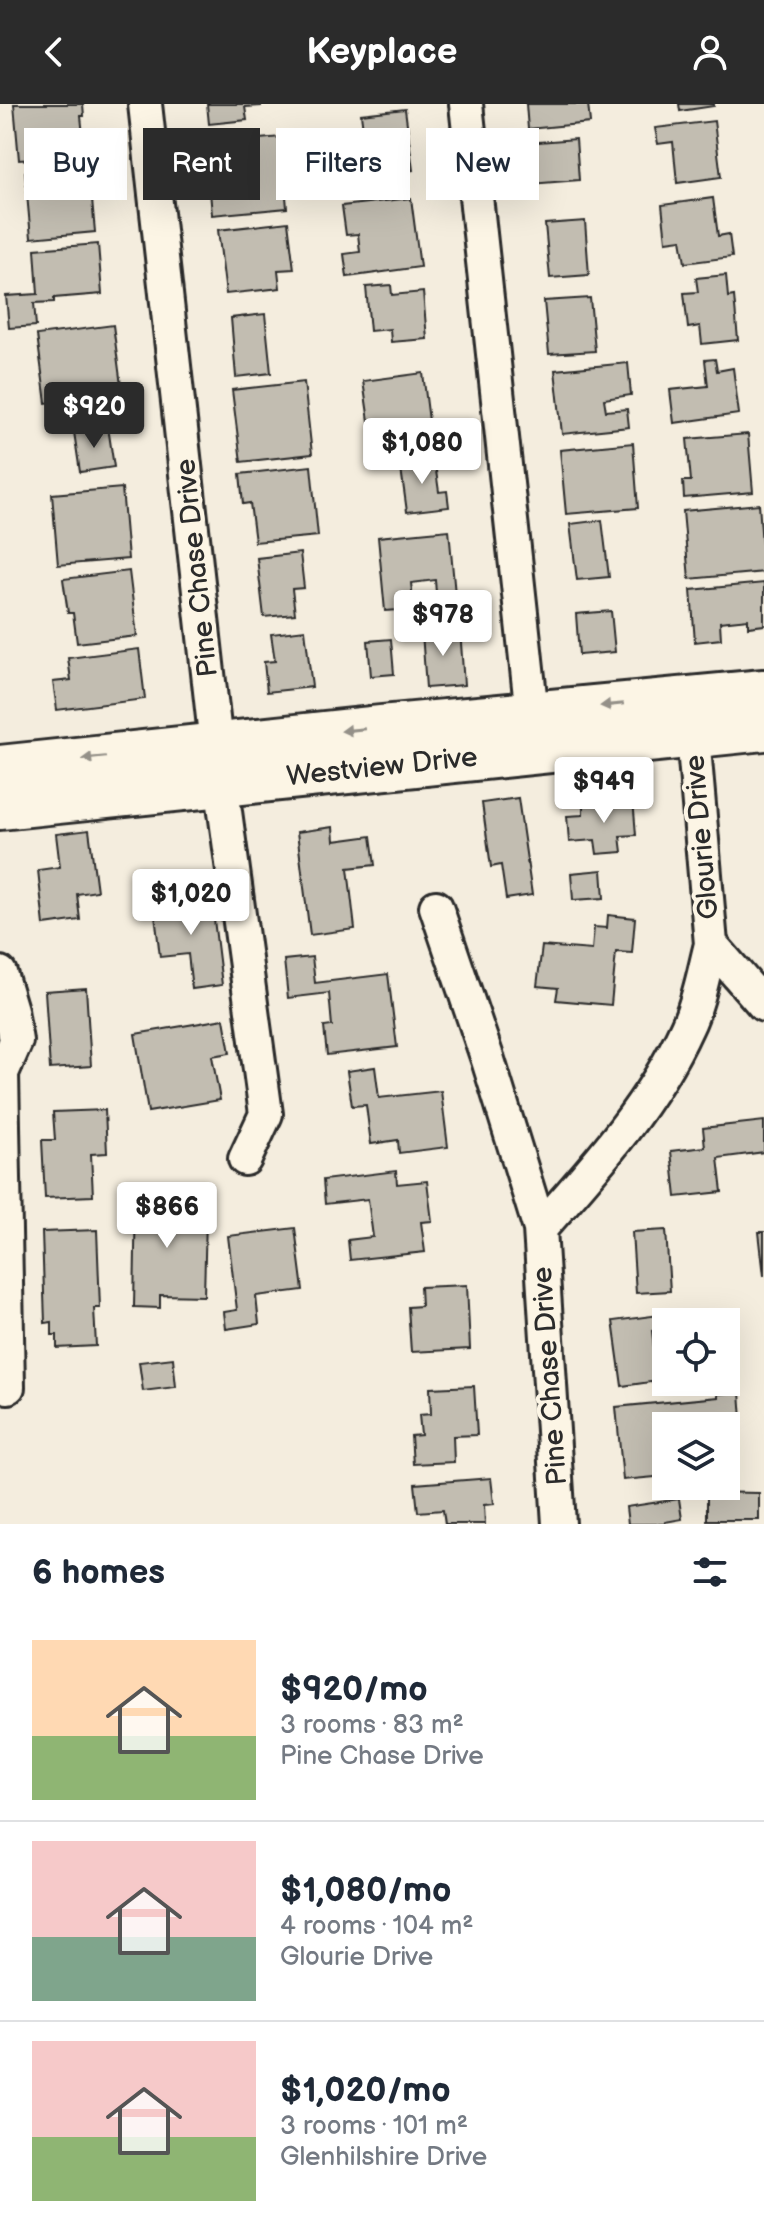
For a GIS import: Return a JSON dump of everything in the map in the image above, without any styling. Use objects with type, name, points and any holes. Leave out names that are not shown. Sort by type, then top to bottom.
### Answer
[{"type":"main road","name":"Westview Drive","points":[[0,767],[220,764],[691,716],[764,691]]},
{"type":"main road","name":"Westview Drive","points":[[691,716],[764,729]]},
{"type":"main road","name":"Westview Drive","points":[[0,808],[220,764]]},
{"type":"street","name":"Pine Chase Drive","points":[[145,104],[220,764],[266,1114],[245,1159]]},
{"type":"street","points":[[466,104],[534,732]]},
{"type":"street","name":"Glourie Drive","points":[[691,716],[711,944],[764,1005]]},
{"type":"street","name":"Pine Chase Drive","points":[[436,907],[488,1060],[540,1229],[559,1524]]},
{"type":"street","name":"Pine Chase Drive","points":[[540,1229],[609,1152],[651,1091],[688,1025],[711,944]]},
{"type":"street","points":[[0,973],[16,1041],[2,1073],[8,1387]]},
{"type":"building","points":[[14,104],[83,104],[82,128],[24,128],[24,160],[19,160]]},
{"type":"building","points":[[207,104],[261,106],[245,107],[247,120],[209,124]]},
{"type":"building","points":[[526,104],[588,104],[590,123],[528,128]]},
{"type":"building","points":[[679,104],[714,104],[714,106],[680,111]]},
{"type":"building","points":[[405,109],[407,128],[363,128],[361,114]]},
{"type":"building","points":[[714,121],[721,177],[677,183],[673,142],[658,144],[655,128]]},
{"type":"building","points":[[276,137],[276,200],[286,200],[287,208],[212,215],[211,200],[260,200],[260,139]]},
{"type":"building","points":[[576,139],[579,180],[539,183],[539,142]]},
{"type":"building","points":[[410,198],[420,267],[347,277],[344,254],[360,252],[358,234],[346,235],[342,206]]},
{"type":"building","points":[[713,198],[718,236],[729,234],[732,257],[685,263],[681,239],[666,241],[662,205]]},
{"type":"building","points":[[28,200],[92,200],[95,232],[31,238]]},
{"type":"building","points":[[585,221],[589,275],[550,278],[545,224]]},
{"type":"building","points":[[288,222],[294,269],[278,270],[280,288],[226,294],[218,230]]},
{"type":"building","points":[[98,244],[102,294],[34,303],[36,326],[9,328],[6,296],[38,294],[35,249]]},
{"type":"building","points":[[726,275],[728,297],[734,296],[738,340],[702,344],[700,326],[688,328],[684,293],[698,292],[696,278]]},
{"type":"building","points":[[391,285],[392,295],[423,292],[427,339],[391,342],[390,329],[370,331],[366,287]]},
{"type":"building","points":[[590,298],[595,351],[549,354],[544,301]]},
{"type":"building","points":[[265,314],[271,373],[236,377],[231,318]]},
{"type":"building","points":[[113,325],[122,393],[46,403],[37,335]]},
{"type":"building","points":[[715,359],[717,371],[733,368],[739,414],[674,423],[670,390],[708,386],[705,360]]},
{"type":"building","points":[[628,363],[631,395],[604,399],[606,411],[627,409],[629,427],[562,434],[555,370]]},
{"type":"building","points":[[423,373],[429,421],[405,424],[407,436],[372,441],[363,381]]},
{"type":"building","points":[[304,382],[312,454],[241,462],[232,390]]},
{"type":"building","points":[[108,427],[114,467],[80,472],[74,432]]},
{"type":"building","points":[[748,434],[753,492],[684,498],[683,481],[691,481],[687,439]]},
{"type":"building","points":[[633,443],[638,508],[566,514],[560,450]]},
{"type":"building","points":[[434,457],[439,492],[447,491],[449,507],[407,512],[400,461]]},
{"type":"building","points":[[311,466],[318,536],[255,542],[250,503],[243,504],[240,474]]},
{"type":"building","points":[[122,488],[128,559],[58,565],[52,494]]},
{"type":"building","points":[[759,504],[764,572],[689,579],[683,511]]},
{"type":"building","points":[[602,520],[609,577],[577,580],[570,524]]},
{"type":"building","points":[[449,530],[456,605],[437,606],[435,580],[411,583],[414,609],[385,611],[378,537]]},
{"type":"building","points":[[300,553],[304,588],[292,589],[295,614],[264,617],[257,558]]},
{"type":"building","points":[[129,571],[137,636],[77,643],[73,613],[68,613],[63,579]]},
{"type":"building","points":[[764,583],[764,625],[748,627],[748,619],[720,622],[721,639],[695,642],[691,590]]},
{"type":"building","points":[[611,611],[615,652],[579,655],[576,614]]},
{"type":"building","points":[[460,629],[464,685],[426,688],[422,632]]},
{"type":"building","points":[[305,630],[312,687],[267,692],[264,662],[275,661],[271,634]]},
{"type":"building","points":[[391,639],[394,674],[371,676],[368,641]]},
{"type":"building","points":[[139,649],[145,699],[57,710],[53,682],[71,680],[68,658]]},
{"type":"building","points":[[518,798],[532,895],[506,899],[501,865],[491,867],[482,803]]},
{"type":"building","points":[[633,799],[636,835],[620,836],[622,852],[597,854],[595,840],[569,842],[567,816],[583,815],[583,803]]},
{"type":"building","points":[[333,827],[334,841],[371,836],[375,865],[348,868],[355,929],[310,935],[297,832]]},
{"type":"building","points":[[89,830],[97,891],[77,894],[80,920],[44,925],[38,870],[60,867],[56,834]]},
{"type":"building","points":[[602,870],[604,898],[573,900],[571,873]]},
{"type":"building","points":[[211,895],[222,985],[192,989],[188,954],[160,957],[154,906],[169,905],[169,900]]},
{"type":"building","points":[[608,915],[635,918],[632,953],[616,952],[611,1005],[556,1000],[558,988],[537,986],[542,946],[592,950],[594,927],[607,928]]},
{"type":"building","points":[[312,957],[315,983],[388,974],[397,1047],[327,1055],[324,1027],[332,1026],[329,993],[288,998],[284,960]]},
{"type":"building","points":[[86,988],[91,1066],[50,1069],[45,991]]},
{"type":"building","points":[[224,1019],[230,1053],[212,1056],[220,1100],[148,1112],[135,1034]]},
{"type":"building","points":[[375,1067],[379,1098],[441,1091],[448,1147],[399,1153],[398,1140],[371,1144],[366,1105],[352,1106],[347,1071]]},
{"type":"building","points":[[105,1110],[107,1153],[91,1154],[93,1196],[45,1198],[42,1140],[55,1140],[53,1112]]},
{"type":"building","points":[[764,1121],[764,1152],[718,1158],[722,1192],[676,1197],[671,1151],[705,1147],[703,1128]]},
{"type":"building","points":[[396,1171],[397,1184],[427,1181],[432,1221],[421,1222],[425,1252],[350,1260],[348,1240],[373,1237],[368,1199],[325,1204],[323,1180]]},
{"type":"building","points":[[136,1193],[186,1194],[186,1217],[206,1217],[204,1296],[160,1295],[160,1308],[134,1307]]},
{"type":"building","points":[[295,1228],[303,1290],[256,1296],[259,1324],[226,1329],[224,1312],[237,1310],[228,1236]]},
{"type":"building","points":[[97,1230],[100,1308],[94,1308],[96,1346],[57,1348],[57,1335],[52,1335],[52,1322],[45,1323],[42,1232]]},
{"type":"building","points":[[666,1230],[670,1291],[636,1293],[632,1232]]},
{"type":"building","points":[[759,1232],[764,1232],[764,1276]]},
{"type":"building","points":[[467,1285],[470,1349],[411,1352],[408,1307],[421,1306],[420,1287]]},
{"type":"building","points":[[652,1316],[652,1382],[622,1386],[613,1321]]},
{"type":"building","points":[[173,1358],[176,1387],[143,1391],[139,1362]]},
{"type":"building","points":[[474,1386],[477,1435],[453,1436],[454,1462],[413,1464],[411,1436],[421,1435],[419,1415],[431,1414],[430,1388]]},
{"type":"building","points":[[740,1392],[742,1419],[740,1412],[652,1412],[652,1477],[623,1480],[616,1407],[740,1396]]},
{"type":"building","points":[[491,1478],[494,1504],[484,1505],[485,1524],[445,1524],[443,1510],[418,1512],[415,1484]]},
{"type":"building","points":[[740,1493],[759,1493],[759,1520],[707,1520],[707,1500],[740,1500]]},
{"type":"building","points":[[679,1500],[682,1519],[665,1524],[628,1524],[626,1507]]}]
